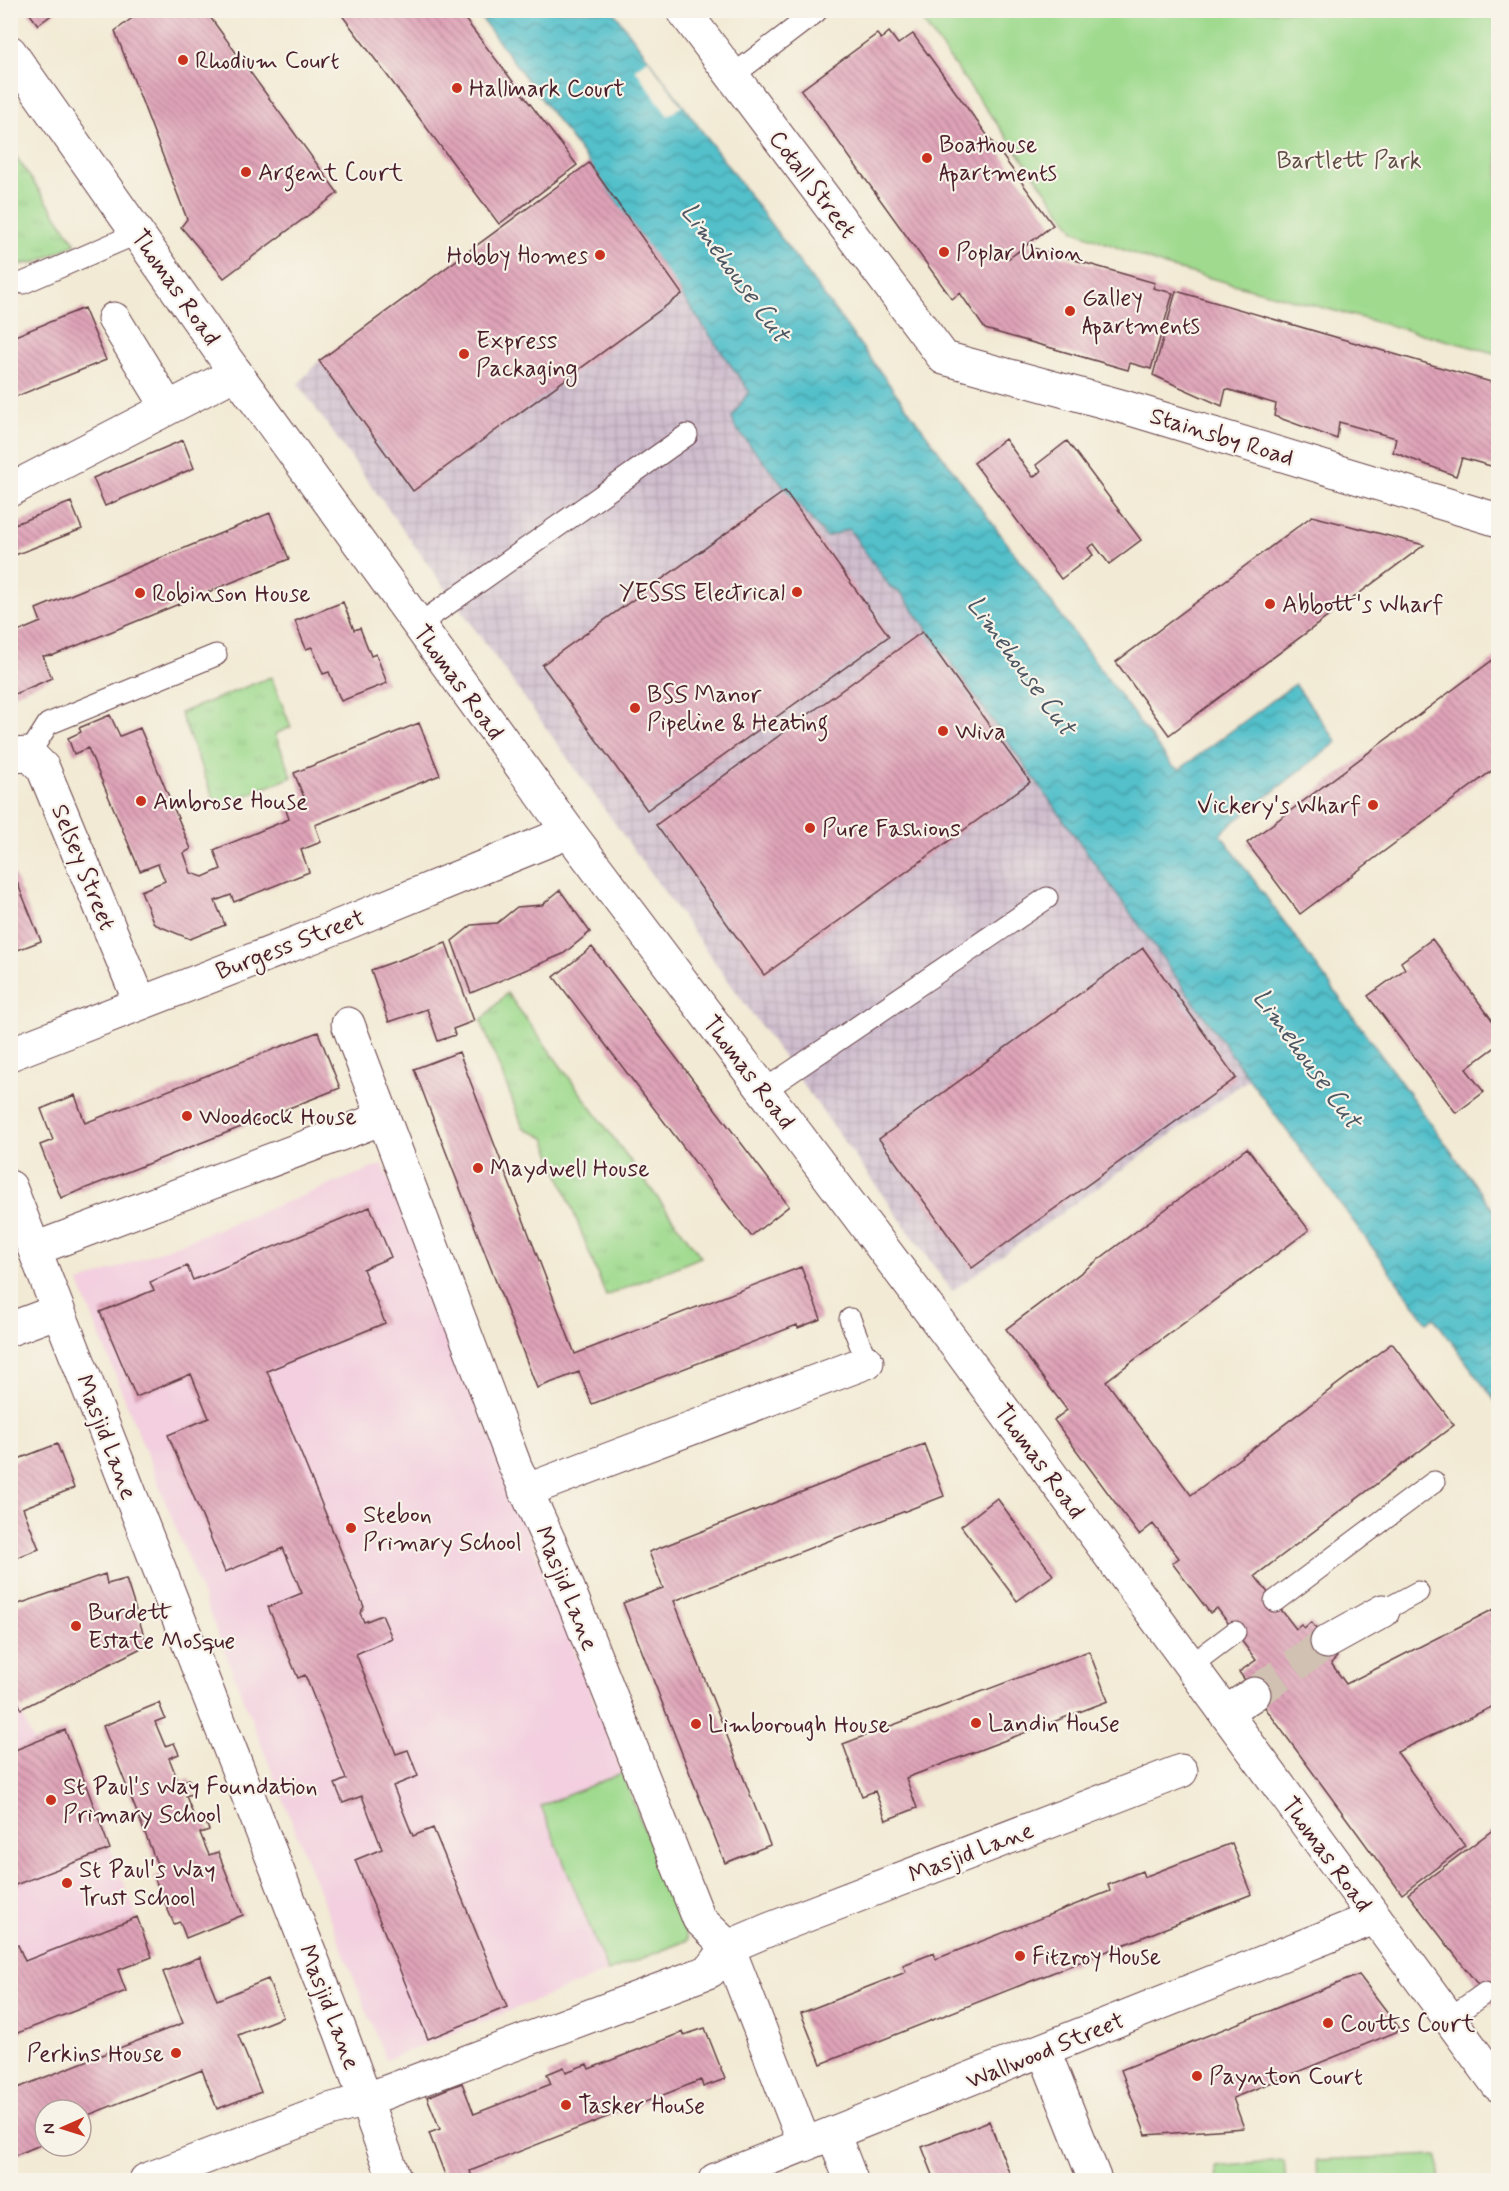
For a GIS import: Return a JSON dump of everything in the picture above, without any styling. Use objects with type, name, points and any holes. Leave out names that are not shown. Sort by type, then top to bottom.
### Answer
[{"type":"street","name":"Cotall Street","points":[[683,10],[944,358]]},
{"type":"street","name":"Thomas Road","points":[[10,52],[236,373],[568,832],[956,1345],[1498,2085]]},
{"type":"street","points":[[114,319],[167,406]]},
{"type":"street","name":"Stainsby Road","points":[[944,358],[1124,407],[1498,520]]},
{"type":"street","points":[[10,490],[167,406],[236,373]]},
{"type":"street","name":"Selsey Street","points":[[20,754],[44,768],[140,1002]]},
{"type":"street","name":"Burgess Street","points":[[10,1054],[317,935],[568,832]]},
{"type":"street","name":"Masjid Lane","points":[[348,1024],[525,1491],[553,1550],[699,1919],[728,1947],[819,2139],[851,2181]]},
{"type":"street","points":[[34,1249],[383,1118]]},
{"type":"street","name":"Masjid Lane","points":[[10,1187],[395,2181]]},
{"type":"street","points":[[10,1329],[58,1311]]},
{"type":"street","points":[[525,1491],[867,1362]]},
{"type":"street","points":[[1327,1642],[1383,1611]]},
{"type":"street","points":[[1225,1713],[1254,1694]]},
{"type":"street","name":"Masjid Lane","points":[[728,1947],[1181,1770]]},
{"type":"street","name":"Wallwood Street","points":[[715,2181],[1374,1918]]},
{"type":"street","points":[[365,2100],[710,1971],[728,1947]]},
{"type":"street","points":[[1044,2051],[1095,2181]]},
{"type":"street","name":"Masjid Lane","points":[[146,2181],[329,2110],[365,2100]]},
{"type":"lane","points":[[732,76],[816,12]]},
{"type":"lane","points":[[23,283],[138,233]]},
{"type":"lane","points":[[418,625],[687,435]]},
{"type":"lane","points":[[20,754],[48,724],[216,655]]},
{"type":"lane","points":[[763,1091],[1047,898]]},
{"type":"lane","points":[[849,1319],[867,1362]]},
{"type":"lane","points":[[1275,1601],[1434,1482]]},
{"type":"lane","points":[[1383,1611],[1418,1592]]},
{"type":"lane","points":[[1191,1665],[1234,1632]]},
{"type":"lane","points":[[1450,2018],[1485,1993]]},
{"type":"shaded area","points":[[589,163],[749,391],[732,417],[849,529],[890,587],[902,594],[1249,1079],[952,1291],[298,384],[319,361]]},
{"type":"shaded area","name":"Stebon Primary School","points":[[383,1164],[688,1940],[386,2060],[79,1283]]},
{"type":"shaded area","name":"St Paul's Way Trust School","points":[[10,1682],[33,1742],[65,1730],[152,1957],[118,1970],[126,1991],[11,2036]]},
{"type":"green space","name":"Bartlett Park","points":[[915,11],[1498,11],[1498,354],[1165,266],[1075,231]]},
{"type":"green space","points":[[10,148],[76,244],[37,262],[11,266]]},
{"type":"green space","points":[[271,677],[291,727],[275,734],[292,777],[217,807],[180,713]]},
{"type":"green space","points":[[507,993],[701,1257],[606,1296],[545,1138],[523,1127],[481,1021]]},
{"type":"green space","points":[[622,1773],[688,1940],[608,1972],[541,1806]]},
{"type":"green space","points":[[1438,2155],[1439,2180],[1317,2180],[1316,2160]]},
{"type":"green space","points":[[1284,2161],[1286,2180],[1217,2180],[1216,2167]]},
{"type":"water","name":"Limehouse Cut","points":[[476,11],[613,11],[1172,766],[1180,769],[1295,684],[1337,742],[1226,828],[1221,835],[1498,1216],[1498,1405],[1434,1318],[1427,1322],[1249,1079],[902,594],[890,587],[849,529],[826,537],[735,427],[732,417],[749,391],[589,163]]},
{"type":"pier","points":[[648,59],[682,106],[668,116],[635,69]]},
{"type":"building","points":[[27,10],[58,10],[38,25]]},
{"type":"building","points":[[143,10],[205,10],[338,193],[224,278],[181,227],[187,219],[115,31]]},
{"type":"building","name":"Hallmark Court","points":[[338,10],[458,10],[577,165],[499,224]]},
{"type":"building","name":"Boathouse Apartments","points":[[889,32],[898,44],[913,34],[1053,225],[1008,259],[1030,243],[1033,248],[1155,283],[1153,288],[1173,293],[1151,369],[1130,363],[1128,370],[985,329],[960,293],[952,299],[801,90],[877,34],[881,39]]},
{"type":"building","points":[[589,163],[682,294],[413,491],[319,361]]},
{"type":"building","points":[[1176,291],[1498,384],[1498,468],[1462,458],[1456,476],[1393,452],[1396,438],[1339,422],[1337,439],[1274,416],[1276,404],[1226,389],[1222,406],[1153,375]]},
{"type":"building","points":[[84,308],[106,360],[10,399],[10,338]]},
{"type":"building","points":[[1005,439],[1033,477],[1041,471],[1036,465],[1067,441],[1141,540],[1109,564],[1094,544],[1088,548],[1093,555],[1061,579],[974,463]]},
{"type":"building","points":[[183,440],[194,468],[105,506],[93,478]]},
{"type":"building","points":[[785,491],[889,636],[647,810],[542,665]]},
{"type":"building","points":[[71,502],[82,529],[15,555],[10,544],[10,526]]},
{"type":"building","name":"Robinson House","points":[[270,513],[289,559],[54,655],[43,656],[52,678],[10,696],[10,635],[41,622],[36,609]]},
{"type":"building","name":"Abbott's Wharf","points":[[1312,516],[1424,545],[1169,735],[1116,662]]},
{"type":"building","points":[[343,602],[354,630],[360,628],[371,656],[376,654],[387,683],[341,701],[329,672],[323,674],[312,647],[306,649],[295,621]]},
{"type":"building","points":[[922,632],[1030,782],[764,975],[656,825]]},
{"type":"building","name":"Vickery's Wharf","points":[[1498,656],[1498,766],[1300,914],[1247,843]]},
{"type":"building","points":[[110,715],[120,736],[140,728],[191,849],[184,853],[191,873],[203,877],[221,869],[214,850],[289,819],[286,810],[306,802],[294,773],[419,723],[440,775],[315,825],[321,842],[301,850],[309,872],[234,902],[231,895],[215,901],[225,925],[190,939],[154,924],[141,891],[165,881],[158,864],[140,871],[88,748],[74,754],[68,738],[81,732],[79,728]]},
{"type":"building","points":[[10,865],[41,941],[10,953]]},
{"type":"building","points":[[560,890],[590,932],[563,954],[471,993],[452,941],[472,925],[497,923],[517,907],[542,905]]},
{"type":"building","points":[[1432,939],[1498,1028],[1498,1045],[1466,1069],[1484,1092],[1456,1113],[1368,996],[1405,969],[1401,962]]},
{"type":"building","points":[[446,943],[474,1021],[453,1029],[455,1035],[438,1041],[427,1009],[389,1022],[371,970]]},
{"type":"building","points":[[592,947],[789,1206],[751,1236],[554,977]]},
{"type":"building","points":[[1143,948],[1236,1078],[972,1268],[879,1139]]},
{"type":"building","name":"Woodcock House","points":[[318,1032],[340,1088],[61,1198],[40,1145],[53,1140],[41,1109],[75,1095],[85,1123]]},
{"type":"building","name":"Maydwell House","points":[[459,1052],[575,1354],[801,1267],[821,1319],[798,1328],[797,1325],[592,1404],[579,1372],[537,1388],[414,1069]]},
{"type":"building","points":[[1247,1148],[1309,1230],[1106,1381],[1191,1495],[1392,1343],[1454,1425],[1255,1576],[1296,1629],[1301,1625],[1304,1628],[1311,1622],[1337,1657],[1331,1663],[1346,1684],[1498,1607],[1498,1704],[1397,1752],[1465,1846],[1402,1894],[1239,1672],[1256,1660],[1217,1608],[1210,1613],[1172,1563],[1179,1558],[1153,1524],[1139,1535],[1054,1420],[1067,1410],[1006,1329]]},
{"type":"building","points":[[370,1207],[391,1257],[363,1269],[385,1323],[267,1371],[364,1607],[360,1613],[364,1622],[382,1615],[392,1638],[356,1654],[396,1754],[408,1750],[418,1776],[393,1786],[413,1836],[433,1828],[507,2007],[428,2039],[355,1860],[382,1849],[362,1796],[343,1803],[335,1784],[346,1779],[305,1675],[298,1678],[268,1607],[302,1593],[283,1548],[225,1572],[168,1435],[209,1418],[191,1374],[136,1397],[100,1312],[154,1290],[150,1282],[187,1266],[193,1280]]},
{"type":"building","points":[[57,1444],[74,1488],[23,1508],[39,1549],[10,1560],[10,1454],[13,1461]]},
{"type":"building","name":"Limborough House","points":[[924,1444],[944,1496],[674,1601],[770,1845],[725,1863],[623,1603],[663,1588],[649,1552]]},
{"type":"building","points":[[997,1498],[1053,1575],[1017,1601],[961,1526]]},
{"type":"building","name":"Burdett Estate Mosque","points":[[105,1574],[107,1584],[126,1579],[147,1645],[21,1709],[10,1681],[10,1607]]},
{"type":"building","name":"Landin House","points":[[1089,1651],[1108,1701],[906,1778],[917,1808],[886,1820],[875,1791],[862,1796],[843,1744]]},
{"type":"building","points":[[159,1703],[165,1718],[155,1722],[165,1746],[174,1743],[179,1754],[169,1758],[179,1783],[189,1779],[194,1793],[186,1796],[195,1819],[203,1816],[209,1830],[200,1833],[209,1855],[218,1852],[243,1915],[186,1938],[180,1922],[174,1924],[154,1877],[161,1874],[103,1726]]},
{"type":"building","name":"St Paul's Way Foundation Primary School","points":[[65,1730],[110,1849],[10,1887],[10,1752]]},
{"type":"building","points":[[1498,1826],[1498,2011],[1408,1894]]},
{"type":"building","name":"Fitzroy House","points":[[1232,1843],[1252,1894],[821,2064],[801,2013],[906,1972],[903,1965],[934,1953],[936,1959],[1110,1891],[1108,1885],[1142,1871],[1144,1877]]},
{"type":"building","points":[[137,1917],[152,1957],[118,1970],[126,1991],[10,2036],[10,1948],[18,1945],[25,1961]]},
{"type":"building","name":"Perkins House","points":[[200,1957],[217,2000],[268,1979],[283,2017],[238,2035],[261,2092],[217,2109],[202,2070],[93,2113],[93,2098],[33,2098],[33,2148],[16,2155],[13,2148],[10,2149],[10,2091],[183,2023],[163,1972]]},
{"type":"building","points":[[1359,1975],[1401,2030],[1233,2098],[1244,2128],[1146,2135],[1121,2070]]},
{"type":"building","name":"Tasker House","points":[[705,2028],[725,2079],[703,2087],[701,2080],[470,2171],[472,2177],[464,2180],[447,2180],[429,2133],[440,2129],[427,2097],[462,2083],[474,2114],[551,2084],[547,2074],[564,2067],[566,2072],[587,2064],[589,2069],[683,2032],[684,2035]]},
{"type":"building","points":[[989,2121],[1012,2180],[935,2180],[922,2147]]},
{"type":"tunnel","points":[[1254,1694],[1327,1642]]},
{"type":"place","name":"Rhodium Court","points":[[183,60]]},
{"type":"place","name":"Hallmark Court","points":[[457,88]]},
{"type":"place","name":"Boathouse Apartments","points":[[927,158]]},
{"type":"place","name":"Argent Court","points":[[246,172]]},
{"type":"place","name":"Poplar Union","points":[[944,252]]},
{"type":"place","name":"Hobby Homes","points":[[600,255]]},
{"type":"place","name":"Galley Apartments","points":[[1070,311]]},
{"type":"place","name":"Express Packaging","points":[[464,354]]},
{"type":"place","name":"YESSS Electrical","points":[[797,592]]},
{"type":"place","name":"Robinson House","points":[[140,593]]},
{"type":"place","name":"Abbott's Wharf","points":[[1270,604]]},
{"type":"place","name":"BSS Manor Pipeline & Heating","points":[[635,708]]},
{"type":"place","name":"Wiva","points":[[943,731]]},
{"type":"place","name":"Ambrose House","points":[[141,801]]},
{"type":"place","name":"Vickery's Wharf","points":[[1373,805]]},
{"type":"place","name":"Pure Fashions","points":[[810,828]]},
{"type":"place","name":"Woodcock House","points":[[187,1116]]},
{"type":"place","name":"Maydwell House","points":[[478,1168]]},
{"type":"place","name":"Stebon Primary School","points":[[351,1528]]},
{"type":"place","name":"Burdett Estate Mosque","points":[[76,1626]]},
{"type":"place","name":"Landin House","points":[[976,1723]]},
{"type":"place","name":"Limborough House","points":[[696,1724]]},
{"type":"place","name":"St Paul's Way Foundation Primary School","points":[[51,1800]]},
{"type":"place","name":"St Paul's Way Trust School","points":[[67,1883]]},
{"type":"place","name":"Fitzroy House","points":[[1020,1956]]},
{"type":"place","name":"Coutts Court","points":[[1328,2023]]},
{"type":"place","name":"Perkins House","points":[[176,2053]]},
{"type":"place","name":"Paynton Court","points":[[1197,2076]]},
{"type":"place","name":"Tasker House","points":[[566,2105]]}]
